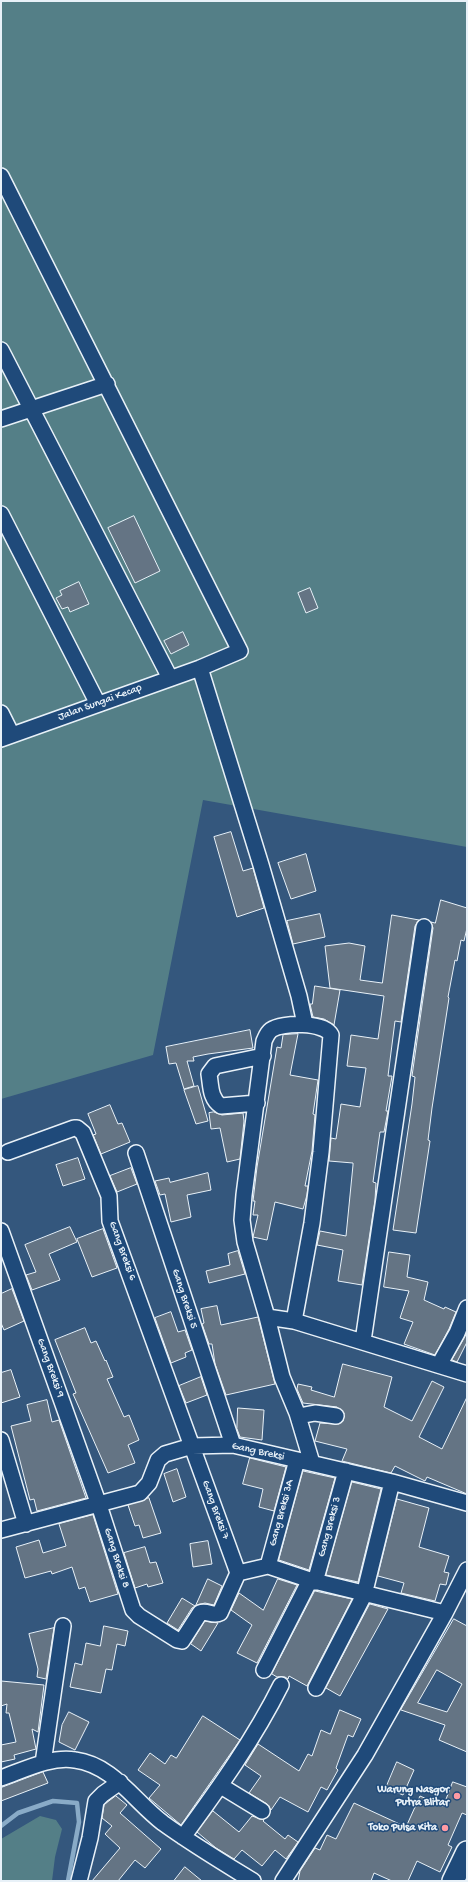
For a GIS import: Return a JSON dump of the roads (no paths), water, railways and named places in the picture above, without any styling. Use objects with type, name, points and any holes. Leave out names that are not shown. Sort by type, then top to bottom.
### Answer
[{"type":"street","points":[[1,176],[107,384],[1,418]]},
{"type":"street","points":[[1,350],[170,678]]},
{"type":"street","name":"Jalan Sungai Kecap","points":[[7,737],[200,668],[240,651],[107,384]]},
{"type":"street","points":[[1,514],[98,704]]},
{"type":"street","points":[[200,668],[261,865],[299,996],[305,1024]]},
{"type":"street","points":[[1,713],[7,737]]},
{"type":"street","points":[[363,1341],[424,927]]},
{"type":"street","points":[[294,1321],[312,1223],[320,1160],[331,1035],[327,1030],[305,1024],[280,1026],[272,1029],[267,1034],[264,1041],[242,1220],[245,1242],[267,1317],[282,1377],[299,1416],[312,1463]]},
{"type":"street","points":[[256,1103],[221,1106],[213,1099],[210,1074],[214,1066],[263,1056]]},
{"type":"street","name":"Gang Breksi 6","points":[[8,1152],[74,1128],[77,1128],[83,1133],[109,1196],[110,1221],[192,1446]]},
{"type":"street","name":"Gang Breksi 5","points":[[136,1153],[232,1445]]},
{"type":"street","name":"Gang Breksi 9","points":[[1,1231],[6,1266],[99,1505]]},
{"type":"street","points":[[439,1365],[467,1308]]},
{"type":"street","points":[[267,1317],[294,1321],[467,1374]]},
{"type":"street","points":[[299,1416],[319,1412],[336,1416]]},
{"type":"street","points":[[1,1440],[26,1524]]},
{"type":"street","name":"Gang Breksi","points":[[1,1530],[140,1493],[149,1483],[158,1460],[166,1454],[192,1446],[232,1445],[392,1482],[467,1503]]},
{"type":"street","name":"Gang Breksi 7","points":[[192,1446],[238,1573]]},
{"type":"street","name":"Gang Breksi 3A","points":[[268,1566],[297,1460]]},
{"type":"street","name":"Gang Breksi 3","points":[[264,1670],[312,1581],[346,1471]]},
{"type":"street","points":[[316,1688],[364,1594],[392,1482]]},
{"type":"street","name":"Gang Breksi 8","points":[[99,1505],[133,1610],[138,1616],[177,1640],[182,1641],[200,1613],[203,1612],[214,1615],[220,1613],[238,1573]]},
{"type":"street","points":[[238,1573],[268,1566],[312,1581],[445,1613]]},
{"type":"street","points":[[283,1881],[365,1755],[445,1613],[467,1570]]},
{"type":"street","points":[[44,1763],[63,1626]]},
{"type":"street","points":[[183,1837],[221,1786],[264,1720],[281,1685]]},
{"type":"street","points":[[1,1778],[44,1763],[63,1759],[76,1760],[102,1769],[120,1782],[161,1821],[250,1880]]},
{"type":"street","points":[[79,1881],[90,1838],[96,1801],[120,1782]]},
{"type":"street","points":[[221,1786],[262,1811]]},
{"type":"street","points":[[453,1881],[467,1852]]},
{"type":"waterway","points":[[1,1826],[18,1813],[53,1801],[77,1803],[79,1822],[68,1881]]},
{"type":"place","name":"Warung Nasgor Putra Blitar","points":[[457,1796]]},
{"type":"place","name":"Toko Pulsa Kita","points":[[445,1828]]}]
